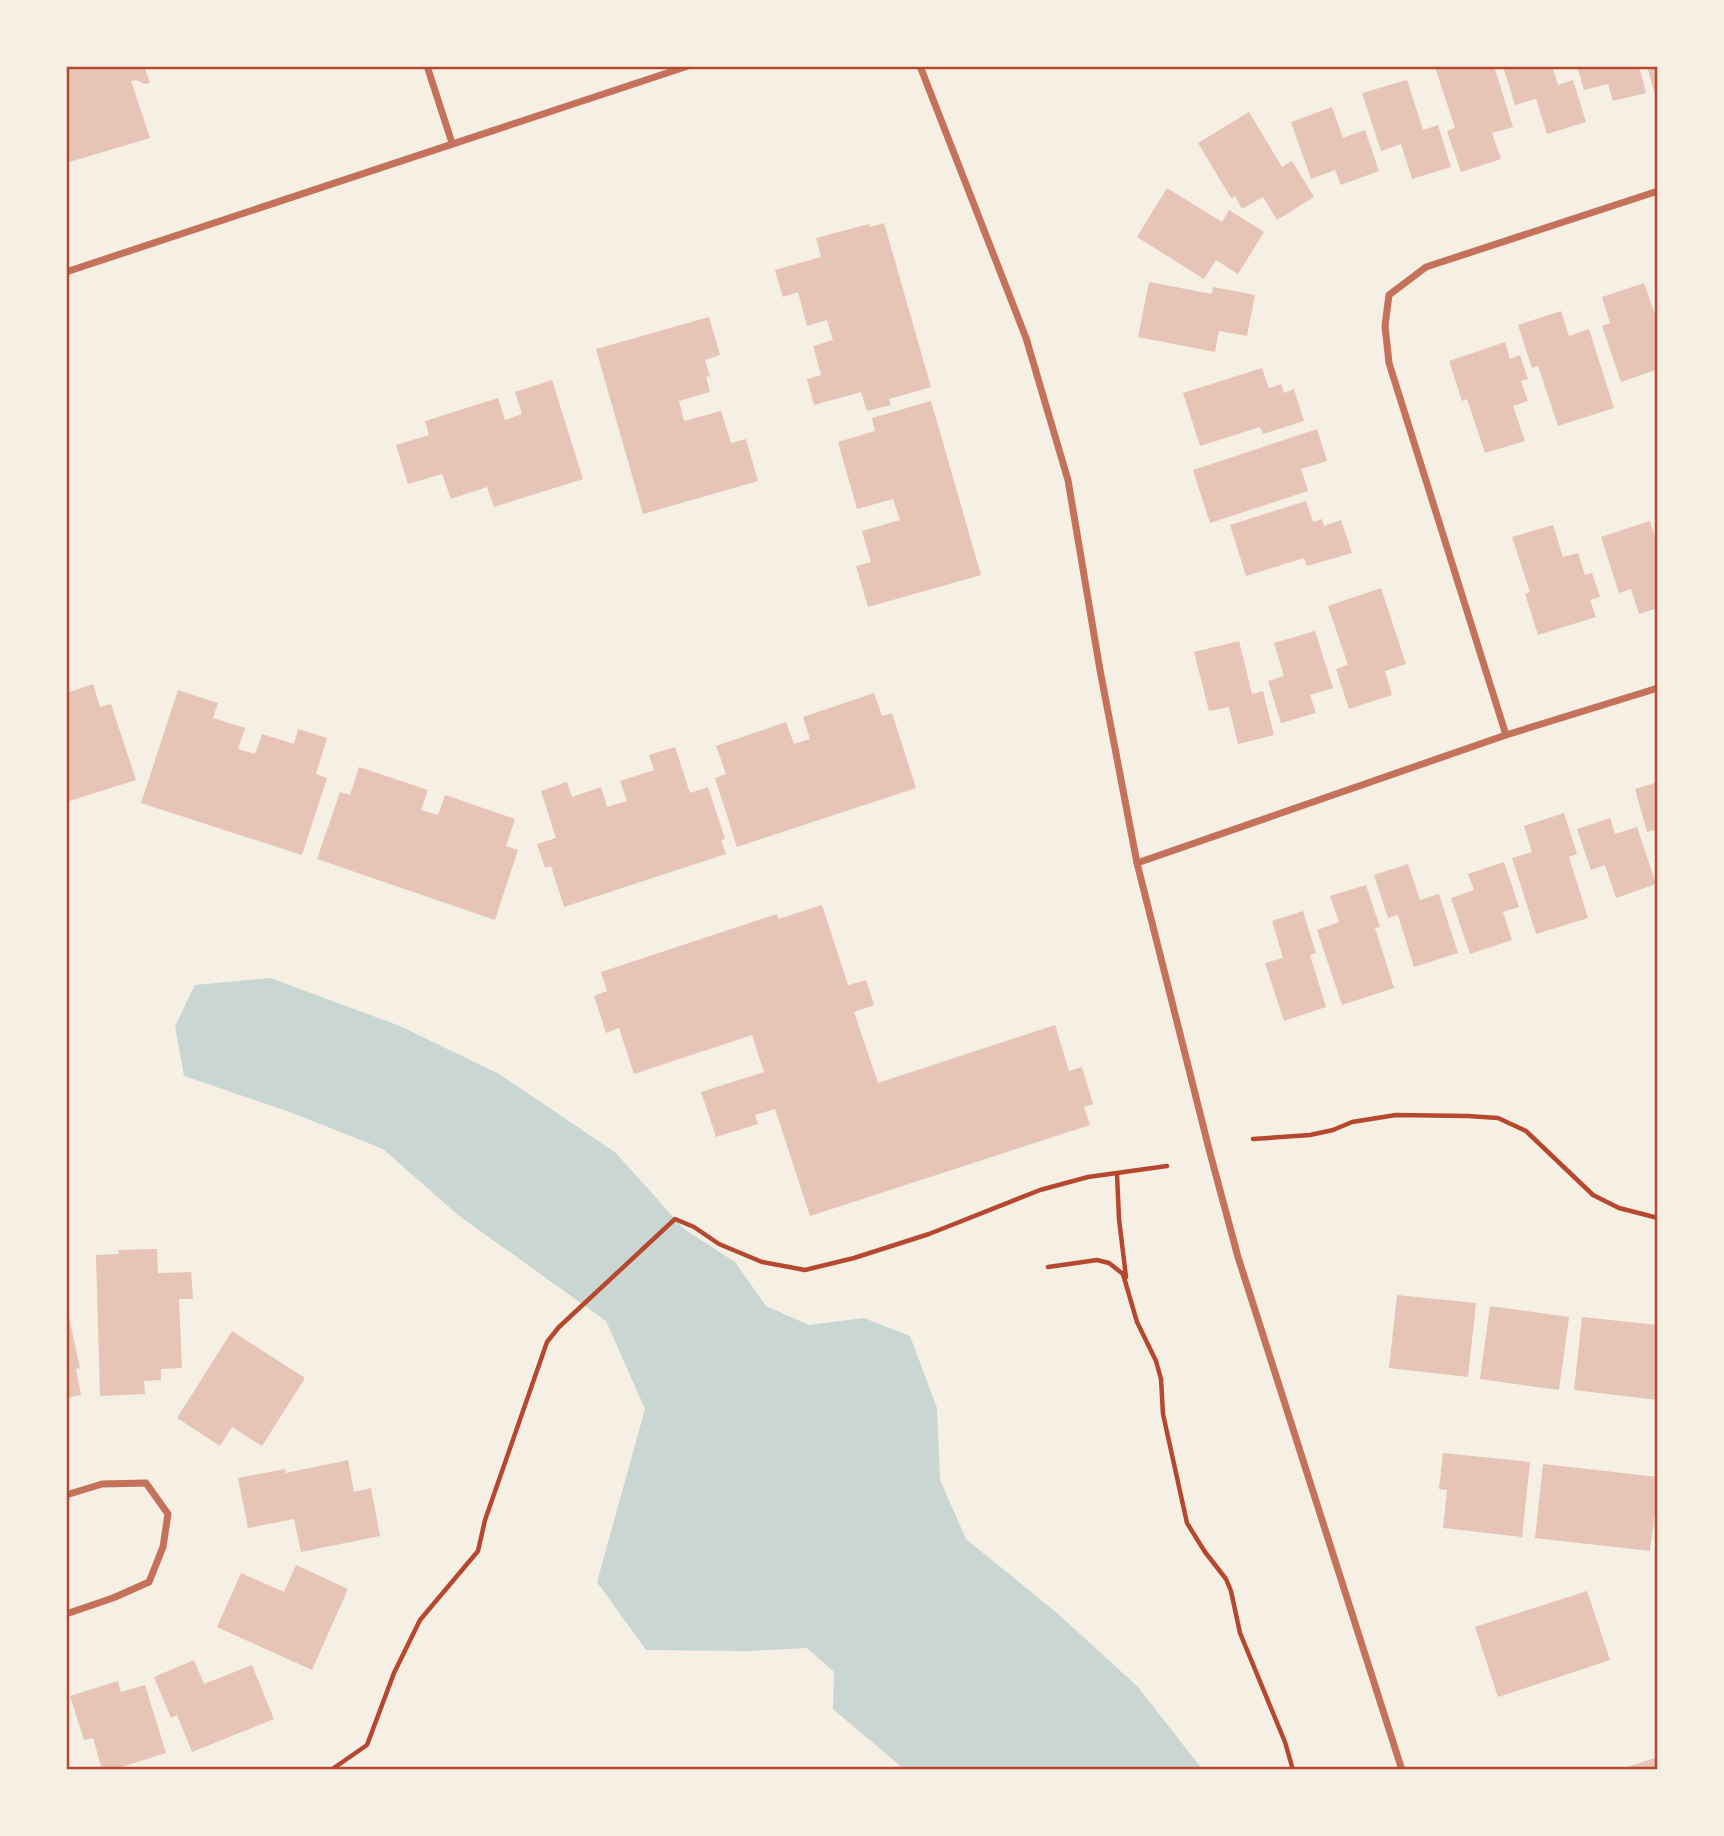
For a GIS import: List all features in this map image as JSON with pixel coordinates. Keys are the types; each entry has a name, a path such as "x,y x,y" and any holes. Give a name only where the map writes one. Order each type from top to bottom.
{"street":[{"path":"427,66 452,143"},
{"path":"66,272 688,66"},
{"path":"920,66 1026,338 1068,480 1100,670 1137,863 1238,1257 1402,1769"},
{"path":"1507,735 1388,363 1385,326 1389,295 1426,267 1657,191"},
{"path":"1137,863 1507,735 1657,688"},
{"path":"66,1495 102,1484 146,1483 168,1514 163,1547 149,1581 113,1598 66,1614"}],"path":[{"path":"1253,1139 1302,1136 1334,1130 1352,1122 1396,1115 1497,1118 1526,1131 1593,1195 1619,1208 1657,1218"},
{"path":"331,1769 367,1745 394,1673 420,1620 478,1551 485,1520 547,1342 675,1219 694,1227 719,1244 762,1262 806,1270 929,1234 1040,1190 1088,1177 1167,1166"},
{"path":"1117,1174 1119,1219 1127,1282 1134,1314 1156,1361 1161,1379 1163,1414 1187,1523 1226,1579 1240,1633 1285,1742 1293,1769"},
{"path":"1048,1267 1097,1261 1109,1263 1118,1269 1127,1282"}],"shaded area":[{"path":"270,978 400,1026 499,1074 616,1153 684,1229 735,1262 766,1306 809,1325 864,1318 910,1336 937,1408 940,1480 966,1539 1057,1613 1138,1687 1202,1769 904,1769 833,1709 834,1672 807,1648 747,1651 646,1650 597,1582 645,1409 606,1321 458,1215 383,1149 290,1112 184,1076 175,1026 195,985"}],"building":[{"path":"66,66 144,66 150,83 131,81 150,138 66,163"},
{"path":"1494,66 1513,127 1492,133 1501,159 1461,172 1447,131 1455,128 1435,67"},
{"path":"1503,66 1552,66 1558,85 1573,80 1586,122 1547,134 1536,99 1515,105"},
{"path":"1577,66 1639,66 1646,93 1613,101 1608,84 1584,90"},
{"path":"1647,66 1658,66 1658,102 1657,102"},
{"path":"1407,80 1423,130 1438,125 1451,167 1412,179 1401,144 1381,151 1362,93"},
{"path":"1332,107 1343,138 1365,130 1379,171 1341,185 1335,170 1311,179 1291,122"},
{"path":"1249,112 1282,167 1292,161 1314,197 1277,220 1263,197 1242,209 1235,196 1231,198 1198,143"},
{"path":"1167,188 1222,222 1229,210 1264,232 1238,274 1216,260 1204,279 1137,237"},
{"path":"884,223 931,387 889,399 891,405 867,411 861,392 814,405 807,379 821,375 813,346 833,340 827,320 807,326 798,292 783,297 775,270 821,257 816,238 869,224 870,227"},
{"path":"1149,282 1212,294 1213,287 1255,295 1247,336 1219,331 1215,352 1138,337"},
{"path":"1644,283 1658,323 1658,369 1621,382 1602,326 1610,323 1602,297"},
{"path":"1561,311 1569,336 1589,329 1614,408 1558,426 1538,366 1532,368 1518,325"},
{"path":"709,317 720,355 705,360 710,376 706,377 710,392 679,401 684,421 721,411 731,443 746,439 758,481 643,514 596,349"},
{"path":"1505,342 1510,359 1520,355 1528,379 1521,381 1528,401 1513,406 1525,441 1485,453 1467,399 1462,401 1449,361"},
{"path":"1262,368 1269,388 1281,384 1284,393 1294,389 1304,421 1263,434 1260,427 1200,446 1183,393"},
{"path":"552,380 583,479 494,507 487,487 451,499 442,474 408,484 396,445 429,435 425,421 498,398 505,420 522,414 515,392"},
{"path":"931,401 981,575 868,607 856,566 871,562 862,531 900,520 893,499 857,509 838,442 875,431 872,418"},
{"path":"1317,429 1327,461 1301,469 1308,491 1210,523 1193,470"},
{"path":"1306,501 1313,522 1322,519 1324,526 1341,520 1352,553 1307,566 1304,558 1246,576 1230,525"},
{"path":"1650,521 1658,546 1658,608 1639,614 1631,589 1619,593 1601,537"},
{"path":"1553,525 1563,557 1578,553 1585,575 1592,573 1600,597 1590,600 1596,617 1538,635 1525,594 1530,592 1512,537"},
{"path":"1381,588 1406,664 1385,671 1392,695 1349,709 1336,669 1348,665 1328,606"},
{"path":"1315,631 1333,688 1310,695 1316,713 1281,723 1268,681 1284,676 1274,643"},
{"path":"1239,641 1252,694 1263,691 1274,735 1238,744 1229,707 1209,711 1194,652"},
{"path":"93,684 100,707 111,704 136,780 66,802 66,693"},
{"path":"178,690 218,703 213,718 245,728 238,749 255,754 262,734 294,744 298,729 327,738 316,774 327,778 302,855 141,803"},
{"path":"874,693 882,716 892,713 916,788 737,847 715,778 726,774 716,746 786,722 794,744 810,739 803,717"},
{"path":"675,747 690,793 708,787 725,839 721,840 726,854 564,907 551,866 545,868 537,844 556,838 541,791 567,782 572,797 601,787 607,807 627,801 620,781 654,770 649,755"},
{"path":"359,767 428,790 421,810 438,815 445,795 515,819 506,846 518,850 495,920 317,859 340,792 350,795"},
{"path":"1658,782 1658,829 1647,832 1635,789"},
{"path":"1564,813 1577,854 1569,857 1588,918 1536,934 1512,858 1532,852 1524,826"},
{"path":"1610,818 1615,834 1637,827 1656,884 1616,898 1605,865 1591,870 1577,829"},
{"path":"1504,862 1519,907 1503,912 1512,940 1470,954 1451,898 1474,890 1468,874"},
{"path":"1408,864 1420,900 1439,894 1458,953 1414,967 1398,915 1388,918 1374,875"},
{"path":"1366,885 1380,927 1375,928 1394,988 1342,1005 1317,930 1339,922 1330,896"},
{"path":"822,905 848,985 866,980 874,1005 854,1012 878,1083 1055,1025 1069,1071 1082,1067 1093,1104 1084,1107 1090,1125 810,1216 775,1109 755,1115 758,1124 716,1137 701,1092 764,1072 752,1035 634,1074 619,1028 606,1033 594,996 607,991 601,972 777,914 778,919"},
{"path":"1303,911 1316,953 1310,955 1326,1007 1284,1021 1265,963 1283,958 1272,921"},
{"path":"157,1249 158,1273 191,1272 193,1299 179,1299 182,1368 161,1369 161,1380 144,1381 145,1394 100,1396 96,1255 119,1254 118,1250"},
{"path":"1397,1295 1476,1303 1468,1377 1389,1368"},
{"path":"66,1304 80,1368 76,1369 81,1395 66,1398"},
{"path":"1490,1306 1569,1317 1559,1390 1480,1379"},
{"path":"1582,1317 1658,1325 1658,1400 1574,1390"},
{"path":"232,1331 305,1378 262,1446 232,1427 220,1446 177,1418"},
{"path":"1443,1453 1530,1462 1522,1537 1443,1528 1447,1490 1439,1489"},
{"path":"348,1460 354,1492 371,1488 380,1536 301,1552 294,1519 248,1528 238,1478 285,1469 286,1473"},
{"path":"1543,1464 1658,1477 1658,1517 1654,1517 1650,1551 1535,1538"},
{"path":"296,1565 348,1589 312,1670 217,1627 241,1573 284,1592"},
{"path":"1587,1591 1610,1660 1498,1697 1475,1627"},
{"path":"194,1660 204,1684 252,1665 274,1719 192,1752 177,1715 171,1718 154,1677"},
{"path":"118,1681 121,1692 145,1685 166,1753 112,1770 102,1770 93,1738 84,1740 70,1696"},
{"path":"1658,1757 1658,1770 1621,1770 1621,1769"}]}
